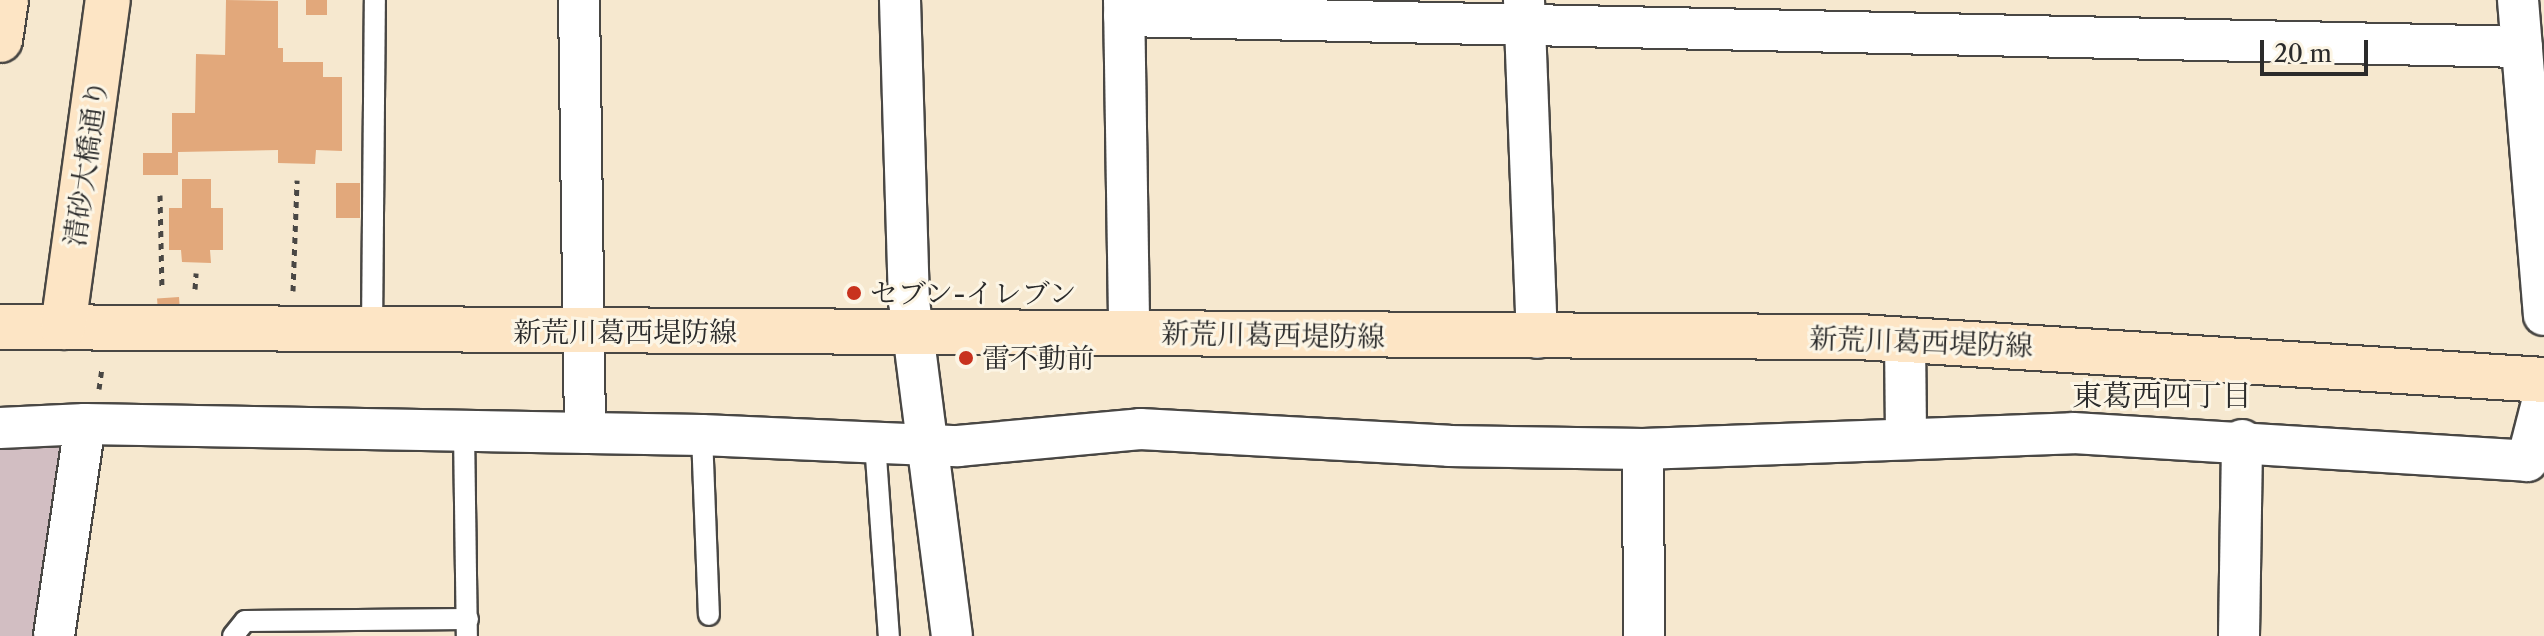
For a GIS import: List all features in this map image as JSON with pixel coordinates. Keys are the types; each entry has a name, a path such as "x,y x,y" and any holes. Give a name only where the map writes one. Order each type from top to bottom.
{"main road":[{"path":"0,40 6,0"},
{"name":"清砂大橋通り","path":"63,327 108,0"},
{"name":"新荒川葛西堤防線","path":"0,327 1905,338 2544,380"}],"street":[{"path":"579,0 585,433"},
{"path":"900,0 912,334 929,444 952,636"},
{"path":"2518,0 2522,47 2536,98 2544,315"},
{"path":"1129,333 1124,8 1524,11 2522,47"},
{"path":"1524,11 1537,338"},
{"path":"1905,338 1906,438"},
{"path":"0,428 91,414 464,431 702,435 875,443 929,444 1140,429 1449,446 1643,449 2073,433 2242,440 2527,461 2544,395"},
{"path":"54,636 91,414"},
{"path":"2239,636 2242,440"},
{"path":"1643,449 1644,636"}],"lane":[{"path":"372,330 375,0"},
{"path":"233,636 245,621 467,628 464,431"},
{"path":"702,435 709,615"},
{"path":"875,443 889,636"}],"path":[{"path":"297,180 293,291 321,291 321,330"},
{"path":"149,292 162,291 160,195"},
{"path":"91,414 103,360"}],"shaded area":[{"path":"56,435 67,454 40,636 0,636 0,439"}],"building":[{"path":"226,0 278,1 278,48 283,48 283,62 323,62 323,77 342,77 342,151 316,150 315,164 278,163 278,150 178,152 178,175 143,175 143,153 172,153 172,113 195,113 196,54 225,55"},
{"path":"306,0 327,0 327,15 306,15"},
{"path":"182,179 211,179 211,208 223,208 223,250 210,250 211,263 182,262 181,250 169,250 169,208 182,208"},
{"path":"336,183 360,183 360,218 336,218"},
{"path":"179,297 180,312 158,313 157,299"}],"place":[{"name":"セブン-イレブン","path":"854,293"},
{"name":"雷不動前","path":"966,358"}],"district":[{"name":"東葛西四丁目","path":"2162,396"}]}
